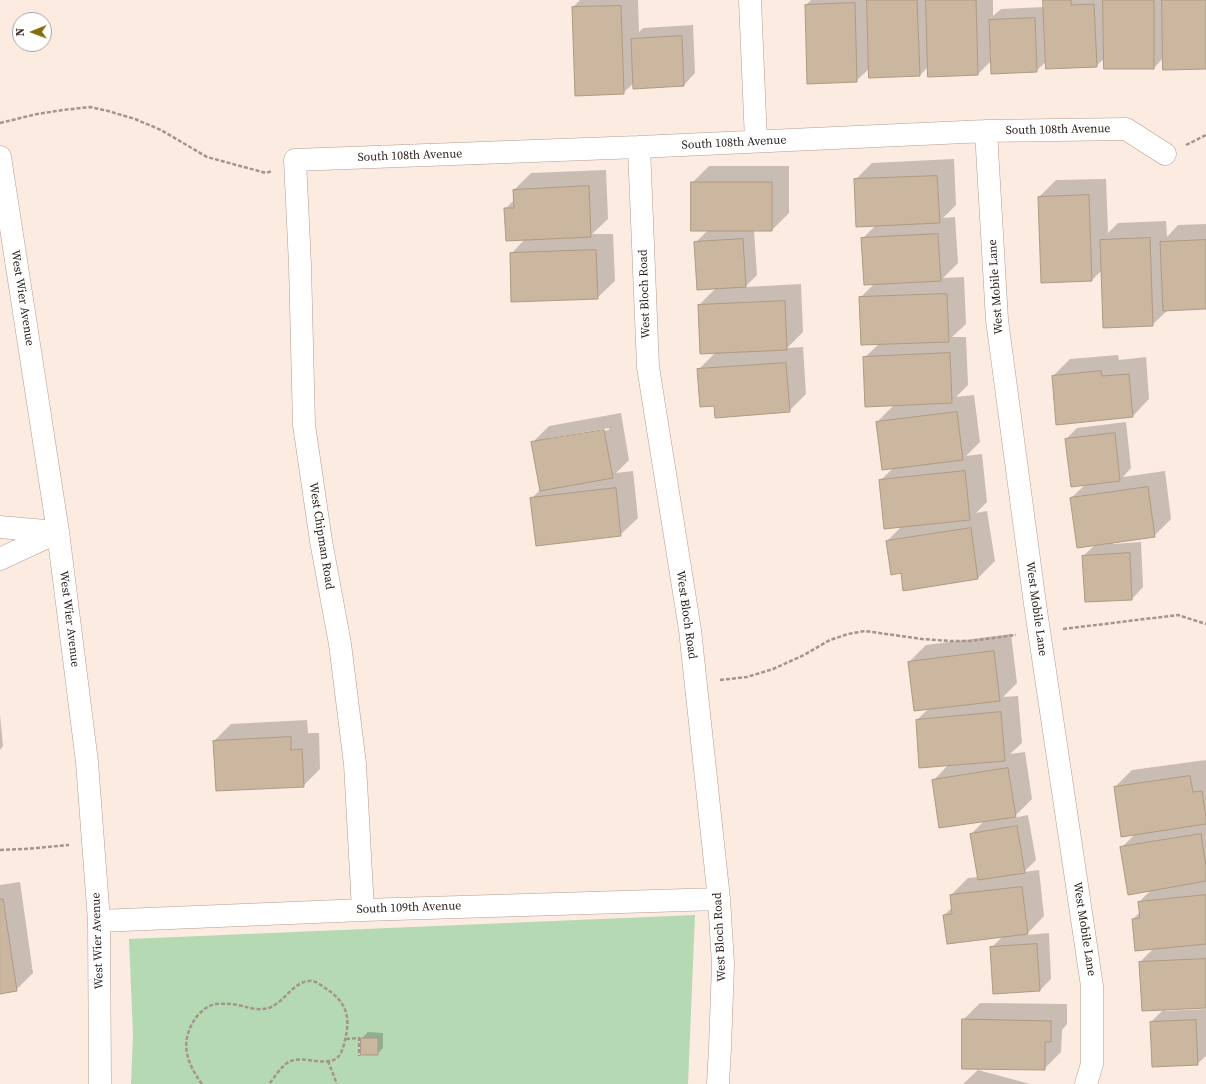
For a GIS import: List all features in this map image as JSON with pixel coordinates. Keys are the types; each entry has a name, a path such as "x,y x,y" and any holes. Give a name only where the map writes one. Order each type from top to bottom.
{"street":[{"path":"750,0 756,142"},
{"name":"South 108th Avenue","path":"296,160 639,148 986,131 1126,129 1165,154"},
{"name":"West Mobile Lane","path":"986,131 997,320 1039,633 1092,986 1092,1064 1086,1084"},
{"name":"West Bloch Road","path":"639,148 648,367 690,630 719,899 723,964 718,1084"},
{"name":"West Wier Avenue","path":"0,157 58,532 87,762 99,921 100,1084"},
{"name":"West Chipman Road","path":"296,160 304,426 321,541 340,644 355,764 363,910"},
{"path":"0,527 58,532"},
{"path":"0,559 58,532"},
{"name":"South 109th Avenue","path":"99,921 363,910 719,899"}],"path":[{"path":"0,123 37,114 90,107 135,119 161,130 207,157 266,173 296,160"},
{"path":"695,682 747,677 773,669 804,655 830,640 848,634 865,631 922,639 970,641 1178,615 1206,624"},
{"path":"0,850 93,843"},
{"path":"202,1084 196,1076 187,1053 186,1037 195,1020 208,1006 214,1004 236,1004 264,1009 276,1003 304,982 309,981 331,991 346,1009 348,1021 344,1046 339,1056 328,1062 298,1059 288,1062 269,1084"},
{"path":"346,1038 359,1038 359,1056"},
{"path":"328,1062 337,1084"}],"green space":[{"path":"695,915 688,1084 131,1084 133,1035 129,939"}],"building":[{"path":"867,0 917,0 920,76 869,78"},
{"path":"926,0 976,0 978,75 928,77"},
{"path":"1043,0 1071,0 1071,5 1094,4 1097,67 1046,69"},
{"path":"1103,0 1154,0 1154,69 1104,69"},
{"path":"1162,0 1206,0 1206,69 1163,70"},
{"path":"855,3 857,82 807,84 805,5"},
{"path":"621,6 624,94 575,96 572,7"},
{"path":"1035,18 1037,72 991,74 989,20"},
{"path":"682,36 684,86 633,89 631,39"},
{"path":"937,176 940,223 856,227 854,179"},
{"path":"691,182 772,182 772,231 691,231"},
{"path":"589,186 591,237 506,241 504,208 514,208 513,190"},
{"path":"1089,195 1092,281 1041,283 1038,197"},
{"path":"938,234 941,281 864,285 861,238"},
{"path":"1150,238 1153,326 1103,328 1100,240"},
{"path":"743,239 746,287 697,290 694,242"},
{"path":"1206,240 1206,309 1163,311 1160,242"},
{"path":"596,250 598,299 511,302 510,253"},
{"path":"947,294 949,342 861,345 859,297"},
{"path":"785,301 787,350 700,354 698,305"},
{"path":"950,353 952,403 865,407 863,357"},
{"path":"786,363 790,412 715,418 714,406 700,407 697,369"},
{"path":"1101,371 1102,376 1129,374 1133,417 1056,425 1052,376"},
{"path":"957,412 963,460 882,470 876,422"},
{"path":"604,430 613,478 540,491 531,442"},
{"path":"1115,433 1120,481 1071,487 1065,439"},
{"path":"965,471 970,520 884,529 879,480"},
{"path":"1148,487 1155,537 1077,548 1070,498"},
{"path":"616,488 621,536 536,546 530,498"},
{"path":"971,528 978,579 903,591 901,573 891,575 886,541"},
{"path":"1130,553 1132,600 1085,602 1082,556"},
{"path":"994,651 1000,701 914,711 908,662"},
{"path":"1001,712 1005,761 919,768 916,720"},
{"path":"291,737 291,750 302,749 304,787 216,791 213,741"},
{"path":"1008,768 1016,817 939,828 932,780"},
{"path":"1190,776 1193,792 1202,791 1206,824 1121,837 1114,787"},
{"path":"1017,826 1025,873 978,880 970,834"},
{"path":"1201,834 1206,866 1206,881 1128,895 1120,847"},
{"path":"1022,887 1028,934 947,944 943,915 952,914 950,895"},
{"path":"1206,895 1206,944 1135,951 1132,919 1140,918 1138,902"},
{"path":"0,899 3,899 17,991 0,994"},
{"path":"1037,944 1040,991 993,994 990,947"},
{"path":"1206,959 1206,1008 1142,1011 1139,962"},
{"path":"962,1019 1051,1021 1051,1042 1045,1042 1045,1070 962,1069"},
{"path":"1196,1020 1198,1065 1152,1067 1150,1022"},
{"path":"361,1038 378,1038 378,1055 361,1055"}]}
